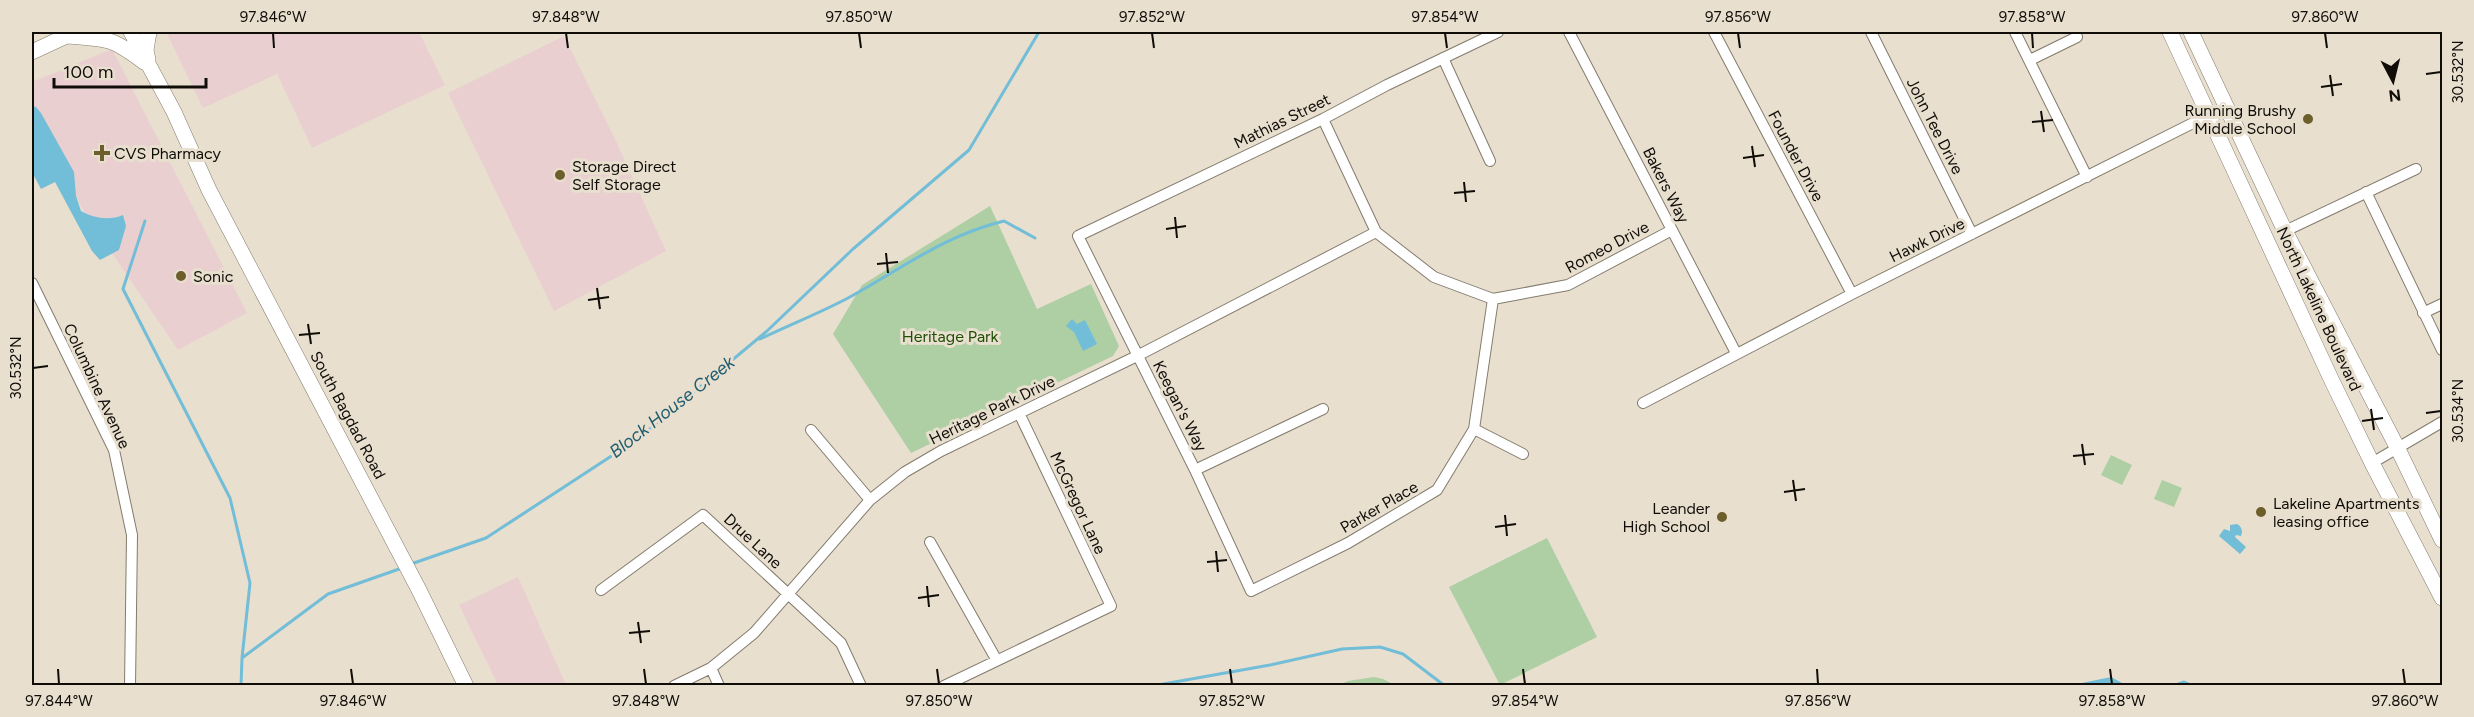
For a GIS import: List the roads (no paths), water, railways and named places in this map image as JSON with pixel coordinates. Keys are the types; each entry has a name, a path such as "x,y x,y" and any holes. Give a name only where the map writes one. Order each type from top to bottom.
{"main road":[{"name":"South Bagdad Road","path":"131,32 224,219 400,553 466,686"},
{"path":"149,32 146,50 149,65"},
{"name":"North Lakeline Boulevard","path":"2170,32 2210,115 2267,244 2372,463 2442,598"},
{"name":"North Lakeline Boulevard","path":"2191,32 2284,231 2397,447 2442,540"},
{"path":"32,52 72,34 108,39 120,44 149,65"}],"street":[{"name":"Mathias Street","path":"1078,236 1498,32"},
{"name":"Bakers Way","path":"1569,32 1736,353"},
{"name":"Founder Drive","path":"1714,32 1852,294"},
{"name":"John Tee Drive","path":"1871,32 1972,234"},
{"path":"2015,32 2087,177"},
{"path":"2030,60 2078,37"},
{"path":"1443,58 1490,161"},
{"name":"Hawk Drive","path":"1643,403 1852,294 2226,109"},
{"path":"1323,119 1376,232 1434,277 1493,299"},
{"path":"2284,231 2416,169"},
{"path":"2366,192 2442,350"},
{"name":"Romeo Drive","path":"1493,299 1568,285 1672,230"},
{"name":"Heritage Park Drive","path":"674,686 711,668 754,633 870,500 905,472 932,456 1137,356 1376,232"},
{"name":"Keegan's Way","path":"1078,236 1195,470 1251,591"},
{"name":"Columbine Avenue","path":"32,283 114,450 132,535 130,686"},
{"name":"Parker Place","path":"1251,591 1348,543 1437,490 1474,429 1493,299"},
{"path":"2423,314 2442,304"},
{"path":"1195,470 1323,409"},
{"name":"McGregor Lane","path":"996,659 1111,606 1019,413"},
{"path":"2372,463 2442,422"},
{"path":"1474,429 1523,454"},
{"path":"811,430 870,500"},
{"name":"Drue Lane","path":"601,590 703,515 841,643 861,686"},
{"path":"930,542 996,659 944,686"},
{"path":"711,668 720,686"}],"water":[{"path":"32,106 41,113 74,172 76,196 81,211 101,218 123,215 126,226 119,250 100,260 92,251 55,182 41,189 32,172"},
{"path":"1072,319 1077,324 1085,320 1097,344 1083,351 1074,332 1066,326"},
{"path":"2237,524 2242,532 2241,536 2236,535 2235,537 2246,547 2240,554 2219,536 2224,529 2230,531 2230,525"},
{"path":"2111,677 2124,684 2072,685"}],"waterway":[{"name":"Block House Creek","path":"411,564 486,538 639,438 767,331 853,249 969,150 1039,32"},
{"path":"145,221 123,289 230,498 250,583 242,658"},
{"path":"760,339 868,287 943,244 983,227 1004,221 1035,238"},
{"name":"Block House Creek","path":"241,686 242,658 328,594 402,568"},
{"path":"1152,686 1270,665 1342,649 1380,647 1403,654 1445,686"},
{"path":"2173,686 2184,682 2193,686"}],"place":[{"name":"Running Brushy Middle School","path":"2308,119"},
{"name":"CVS Pharmacy","path":"102,153"},
{"name":"Storage Direct Self Storage","path":"560,175"},
{"name":"Sonic","path":"181,276"},
{"name":"Lakeline Apartments leasing office","path":"2261,512"},
{"name":"Leander High School","path":"1722,517"}],"park label":[{"name":"Heritage Park","path":"950,336"}]}
